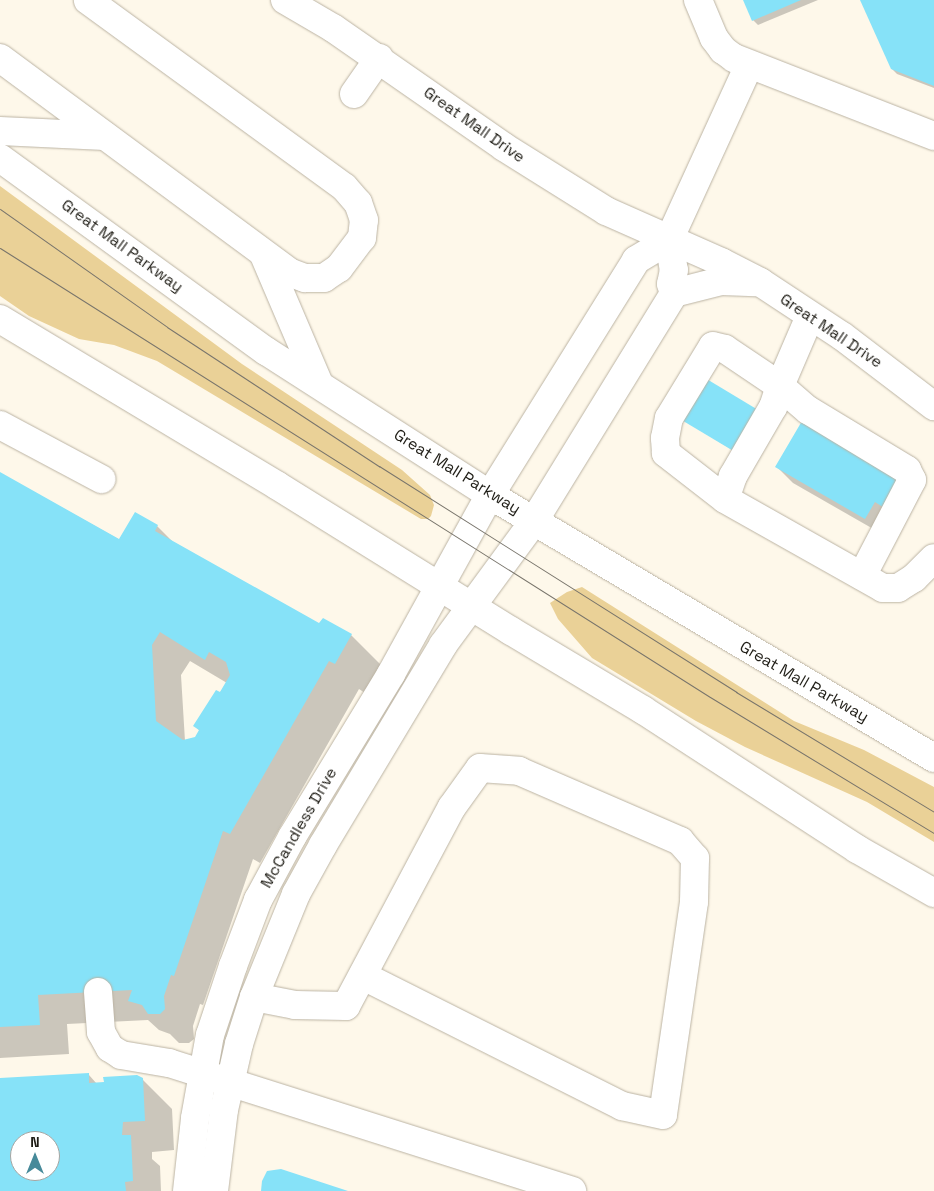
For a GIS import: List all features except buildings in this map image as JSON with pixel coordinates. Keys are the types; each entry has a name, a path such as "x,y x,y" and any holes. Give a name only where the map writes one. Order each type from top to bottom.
{"main road":[{"path":"0,58 264,255 291,273 305,278 324,278 340,268 362,238 364,220 358,203 344,187 88,0"},
{"name":"Great Mall Drive","path":"285,0 379,58 504,147 598,206 669,240 721,262 760,282 856,346 934,406"},
{"path":"698,0 714,38 723,50 734,58 934,136"},
{"path":"354,94 379,58"},
{"path":"674,293 671,284 674,270 669,240 749,64"},
{"path":"0,131 105,136"},
{"name":"Great Mall Parkway","path":"0,158 266,351 490,495 934,758"},
{"path":"490,495 636,260 669,240"},
{"path":"264,255 319,384"},
{"path":"534,521 674,293 721,281 760,282"},
{"path":"725,499 733,476 773,408 780,386 810,316"},
{"path":"0,319 643,710 857,848 934,893"},
{"path":"862,576 912,480 908,470 808,410 780,386 724,349 713,346 670,418 666,428 666,453 725,499 883,588 898,588 914,578 934,558"},
{"path":"0,425 102,479"},
{"name":"McCandless Drive","path":"187,1191 202,1073 210,1034 232,966 258,900 292,838 391,674 490,495"},
{"name":"McCandless Drive","path":"214,1191 224,1110 239,1044 254,997 296,894 442,645 534,521"},
{"path":"254,997 295,1005 346,1006 452,807 480,768 519,771 680,841 694,858 694,902 663,1115 622,1106 363,976"},
{"path":"98,992 102,1032 110,1048 121,1055 169,1063 572,1191"}],"shaded area":[{"path":"0,186 242,364 402,470 430,495 434,505 431,516 428,519 421,519 157,361 114,345 79,339 29,316 0,296"},
{"path":"582,587 794,721 864,750 934,787 934,842 867,802 745,747 696,721 592,658 558,619 550,603 567,592"}],"tram line":[{"path":"0,209 167,327 379,466 736,692 934,812"},
{"path":"0,248 710,697 934,833"}]}
